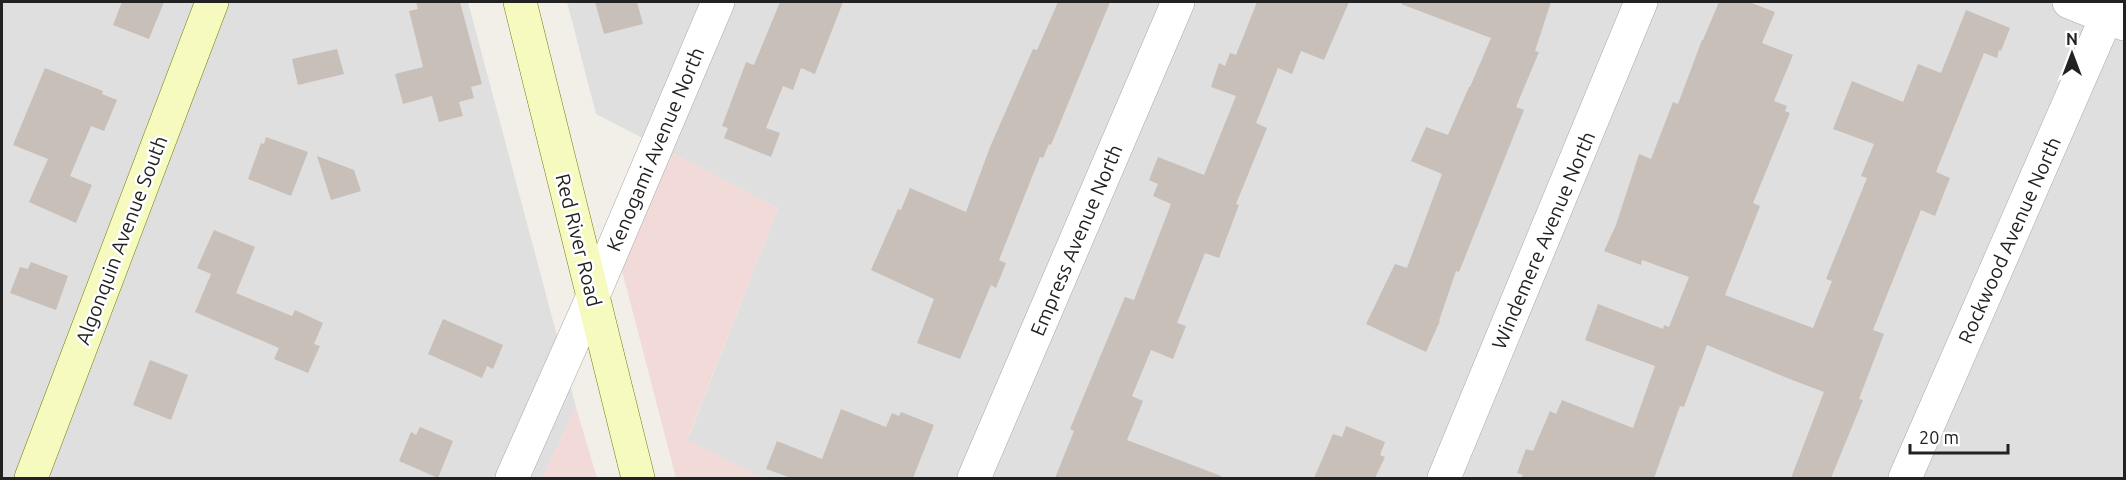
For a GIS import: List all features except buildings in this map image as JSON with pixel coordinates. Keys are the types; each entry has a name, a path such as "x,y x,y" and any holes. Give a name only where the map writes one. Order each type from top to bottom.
{"main road":[{"name":"Algonquin Avenue South","path":"31,478 212,2"},
{"name":"Red River Road","path":"520,2 638,478"}],"street":[{"name":"Kenogami Avenue North","path":"512,478 593,296 718,2"},
{"name":"Empress Avenue North","path":"974,478 1178,2"},
{"name":"Windemere Avenue North","path":"1444,478 1641,2"},
{"path":"2068,2 2115,14"},
{"name":"Rockwood Avenue North","path":"1905,478 2115,14"}],"shaded area":[{"path":"2,2 468,2 576,407 542,478 2,478"},
{"path":"567,2 2124,2 2124,478 764,478 687,441 778,208 596,114"},
{"path":"666,150 778,208 687,440 764,478 676,478 620,263"},
{"path":"576,407 597,478 542,478"}]}
